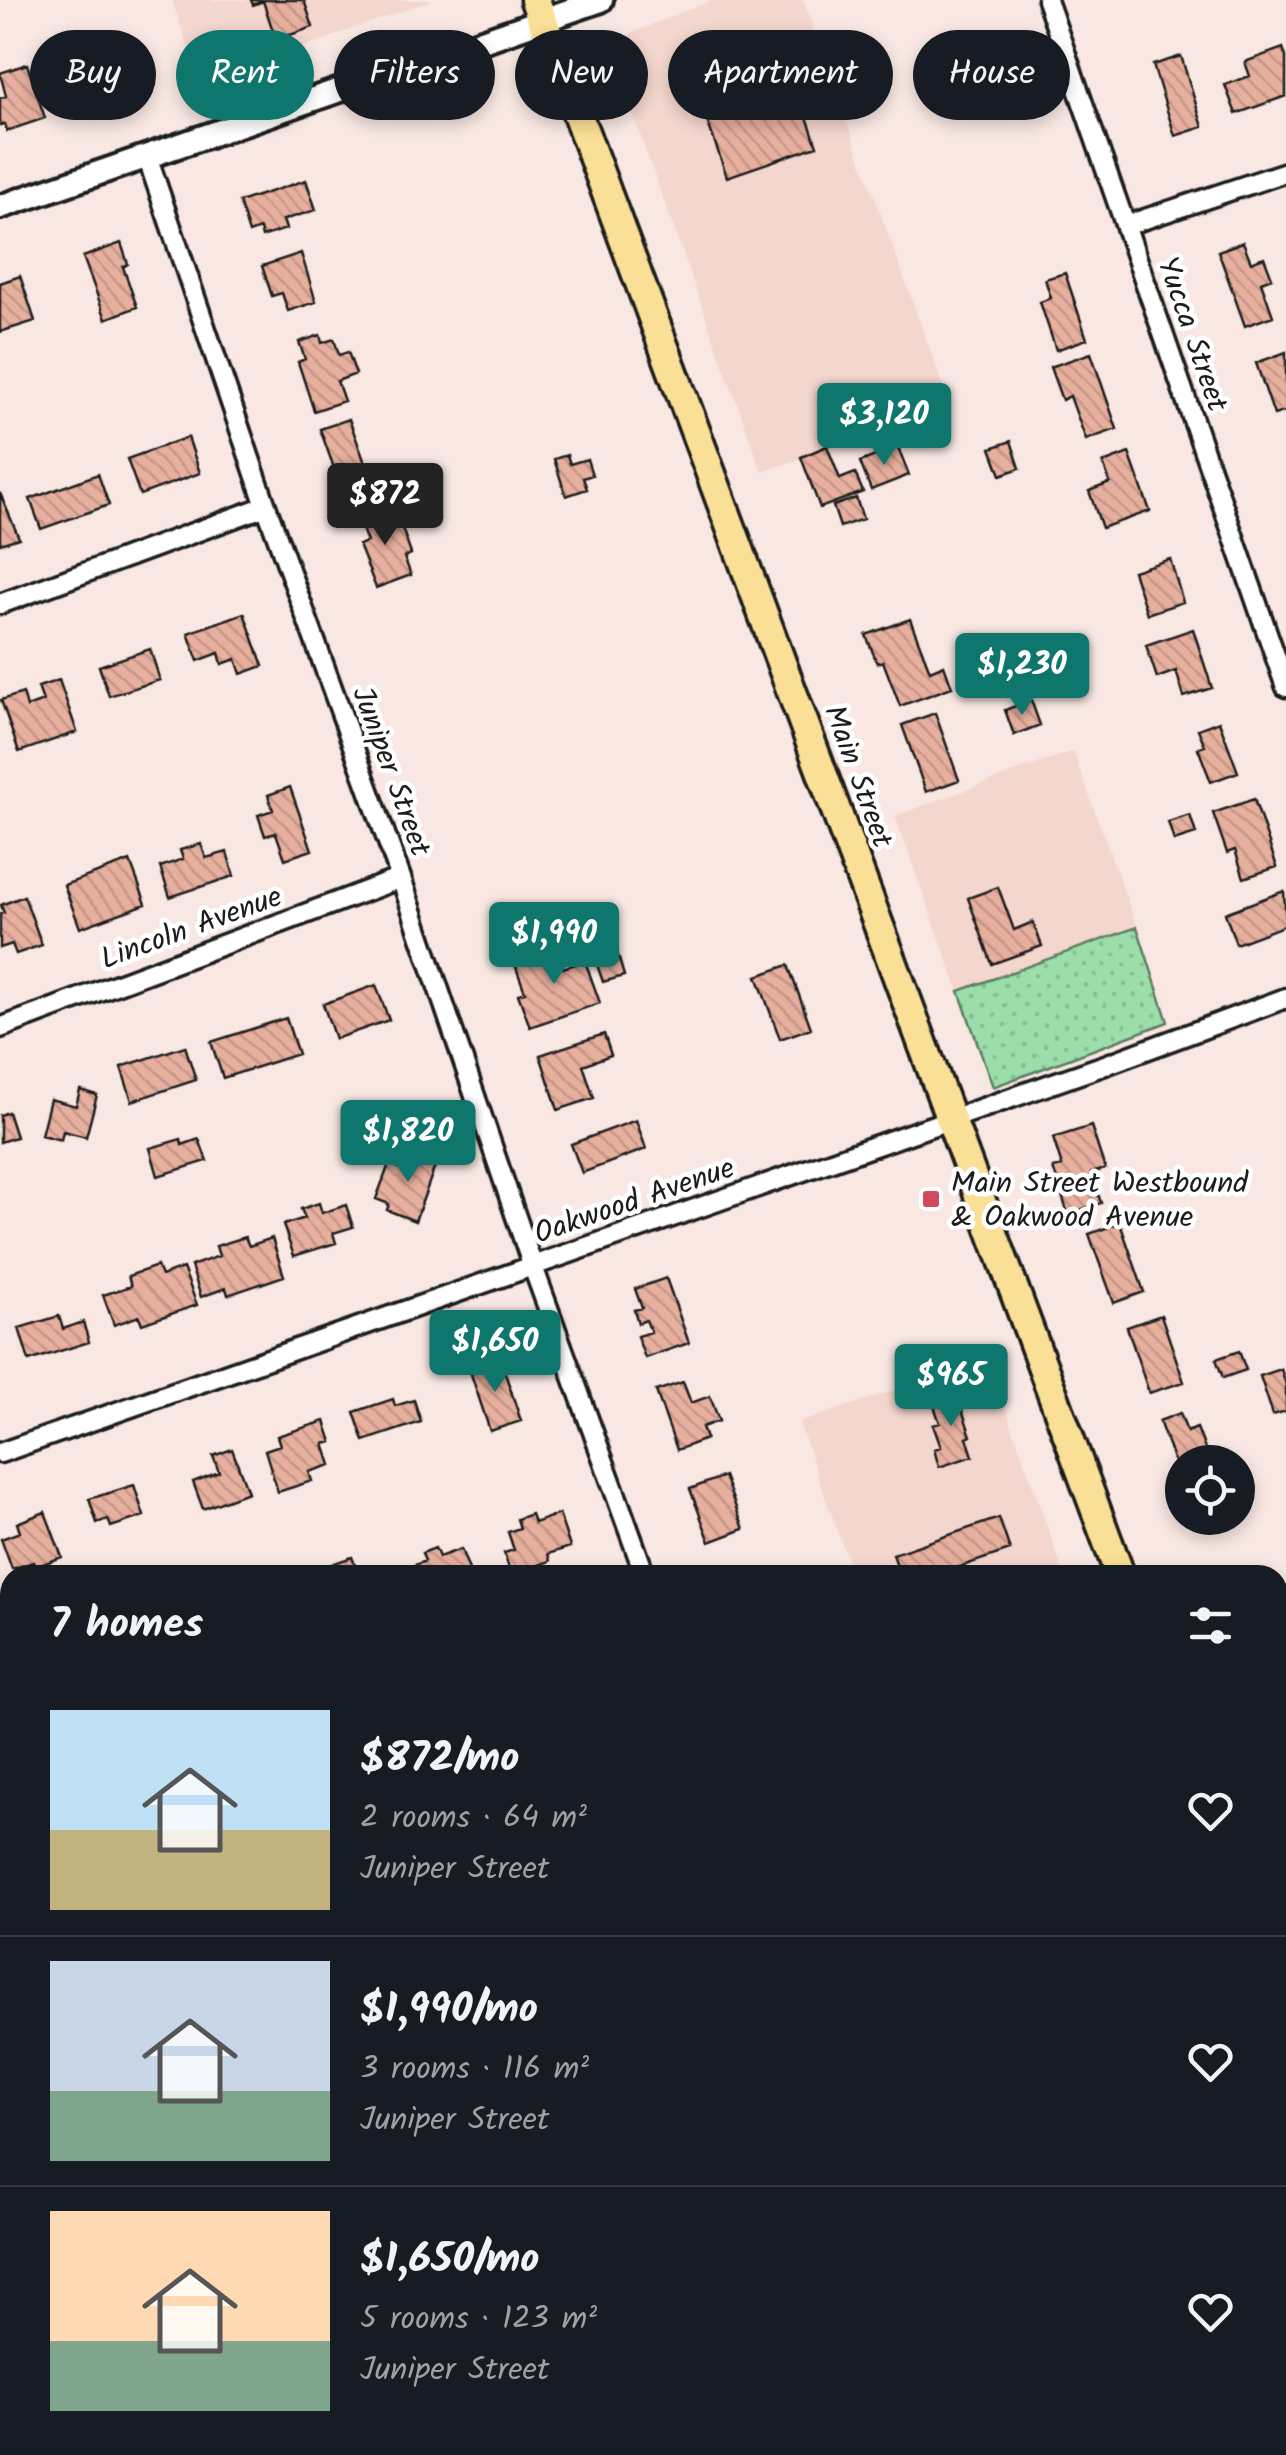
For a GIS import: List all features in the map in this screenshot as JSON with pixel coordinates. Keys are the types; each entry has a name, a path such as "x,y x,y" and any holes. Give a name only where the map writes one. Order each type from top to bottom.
{"main road":[{"name":"Main Street","path":"539,10 1116,1565"}],"street":[{"path":"0,207 539,10 601,0"},
{"name":"Yucca Street","path":"1048,0 1286,686"},
{"name":"Juniper Street","path":"148,156 266,506 401,878 532,1264 640,1565"},
{"path":"1127,225 1286,172"},
{"path":"0,604 266,506"},
{"name":"Lincoln Avenue","path":"0,1028 401,878"},
{"name":"Oakwood Avenue","path":"0,1453 1286,998"}],"shaded area":[{"path":"172,0 432,0 350,30 334,30 334,36 314,43 314,30 182,30"},
{"path":"713,0 803,0 814,30 668,30 668,120 847,120 950,405 762,472 635,120 648,120 648,30 639,30"},
{"path":"1073,751 1137,927 959,991 895,816"},
{"path":"988,1358 1060,1565 849,1565 799,1423"}],"green space":[{"path":"1137,927 1168,1022 993,1087 959,991"}],"building":[{"path":"251,0 304,0 313,27 273,30 263,1 253,5"},
{"path":"1283,48 1286,96 1236,114 1225,85 1250,76 1245,62"},
{"path":"1181,56 1203,127 1175,136 1153,65"},
{"path":"27,64 30,120 39,120 7,131 5,124 0,125 0,98 6,96 0,73"},
{"path":"707,120 808,120 817,146 727,177"},
{"path":"306,180 316,210 283,220 286,229 262,237 260,229 249,233 239,202"},
{"path":"1243,242 1251,262 1264,257 1272,278 1261,282 1273,316 1245,326 1218,251"},
{"path":"121,243 128,264 123,267 137,307 106,319 83,257"},
{"path":"301,253 316,302 288,311 282,293 272,296 262,266"},
{"path":"1065,273 1087,339 1056,350 1040,302 1051,298 1045,279"},
{"path":"20,276 35,321 0,332 0,283"},
{"path":"320,335 322,343 334,339 339,355 348,352 356,374 337,381 344,401 314,411 298,362 305,359 299,342"},
{"path":"1286,352 1286,411 1274,415 1256,363"},
{"path":"1091,353 1117,429 1086,440 1070,396 1062,400 1050,367"},
{"path":"349,419 373,485 344,496 320,429"},
{"path":"188,437 200,473 140,495 127,459"},
{"path":"1011,441 1020,468 1001,475 991,448"},
{"path":"827,446 840,479 855,473 863,492 820,508 801,457"},
{"path":"898,447 909,475 871,490 860,462"},
{"path":"1129,453 1150,511 1102,528 1089,491 1110,483 1103,463"},
{"path":"567,455 570,464 587,459 592,475 583,478 587,489 566,496 554,459"},
{"path":"98,474 109,505 41,529 30,499"},
{"path":"0,493 19,538 0,544"},
{"path":"856,498 863,519 840,527 833,506"},
{"path":"395,508 411,554 404,557 411,575 376,588 359,545 367,542 359,521"},
{"path":"1170,559 1183,602 1147,614 1133,571"},
{"path":"244,613 263,666 241,674 236,659 222,664 219,653 198,661 188,633"},
{"path":"910,619 930,671 944,665 952,687 900,706 883,661 877,663 866,635"},
{"path":"1193,629 1212,688 1184,697 1176,671 1157,678 1146,645"},
{"path":"150,649 160,680 109,696 99,666"},
{"path":"59,680 77,732 19,752 1,700 23,693 27,707 43,701 38,687"},
{"path":"1031,700 1040,725 1014,735 1005,710"},
{"path":"935,713 959,780 926,792 902,725"},
{"path":"1219,721 1238,772 1211,782 1198,748 1205,746 1198,729"},
{"path":"290,787 312,850 285,859 276,833 265,836 258,815 273,810 268,795"},
{"path":"1254,799 1277,867 1244,878 1235,850 1227,853 1213,813"},
{"path":"1190,815 1196,834 1174,841 1168,822"},
{"path":"201,844 206,858 227,852 234,876 170,897 160,867 183,859 180,850"},
{"path":"130,861 146,904 80,928 64,885"},
{"path":"998,887 1014,930 1033,922 1042,946 992,964 968,898"},
{"path":"1284,891 1286,925 1236,944 1225,913"},
{"path":"24,896 42,945 16,954 12,944 0,948 0,914 4,913 1,905"},
{"path":"556,947 563,968 585,961 600,1003 530,1027 518,994 525,992 514,962"},
{"path":"617,952 624,976 603,982 595,959"},
{"path":"788,965 811,1028 780,1039 757,976"},
{"path":"376,985 389,1020 335,1039 323,1004"},
{"path":"286,1018 298,1054 223,1078 211,1042"},
{"path":"604,1034 611,1055 583,1065 594,1098 558,1110 540,1055"},
{"path":"185,1046 196,1080 132,1101 121,1067"},
{"path":"80,1090 97,1095 86,1137 63,1131 61,1140 41,1135 50,1099 76,1106"},
{"path":"8,1112 16,1137 0,1142 0,1115"},
{"path":"636,1120 646,1149 582,1173 571,1144"},
{"path":"1091,1126 1105,1169 1091,1173 1101,1203 1068,1214 1053,1168 1062,1166 1053,1138"},
{"path":"181,1139 182,1145 199,1139 207,1161 158,1176 150,1148"},
{"path":"420,1146 440,1153 415,1221 387,1210 389,1204 376,1199 389,1164 411,1172"},
{"path":"319,1203 322,1213 346,1205 353,1227 333,1233 336,1243 294,1256 283,1225 305,1218 301,1209"},
{"path":"1120,1223 1144,1292 1114,1303 1089,1234"},
{"path":"245,1237 249,1246 272,1238 284,1276 228,1295 226,1288 201,1297 191,1266 219,1256 216,1246"},
{"path":"157,1266 161,1276 183,1268 197,1305 142,1324 139,1316 114,1325 103,1295 131,1286 128,1276"},
{"path":"666,1278 689,1343 645,1358 637,1336 651,1332 646,1320 638,1323 634,1310 642,1308 635,1289"},
{"path":"1161,1315 1184,1382 1149,1393 1127,1327"},
{"path":"59,1316 63,1329 83,1322 89,1342 29,1361 19,1328"},
{"path":"1239,1351 1246,1370 1223,1378 1216,1359"},
{"path":"500,1358 521,1421 490,1431 469,1368"},
{"path":"1281,1369 1286,1385 1286,1411 1273,1415 1260,1376"},
{"path":"683,1382 691,1403 710,1396 719,1421 702,1427 706,1439 677,1450 656,1391"},
{"path":"955,1389 971,1436 967,1438 973,1456 939,1467 934,1449 941,1447 933,1425 940,1423 931,1397"},
{"path":"393,1399 395,1406 414,1400 421,1422 364,1441 354,1412"},
{"path":"1180,1413 1187,1432 1197,1428 1204,1445 1168,1445 1159,1421"},
{"path":"325,1421 332,1442 324,1444 331,1465 309,1472 312,1481 278,1492 265,1450 280,1445 277,1436"},
{"path":"232,1449 248,1492 203,1509 193,1482 219,1472 213,1456"},
{"path":"724,1476 744,1529 710,1542 690,1489"},
{"path":"134,1485 144,1516 111,1527 108,1519 97,1523 89,1499"},
{"path":"45,1512 62,1557 40,1565 11,1565 1,1539 20,1532 17,1523"},
{"path":"531,1514 534,1523 559,1514 570,1547 548,1554 550,1561 539,1565 508,1565 504,1553 514,1550 508,1532 520,1528 517,1519"},
{"path":"999,1518 1010,1550 966,1565 897,1565 893,1554"},
{"path":"435,1548 439,1557 461,1549 467,1565 415,1565 425,1561 422,1553"},
{"path":"352,1557 355,1565 329,1565"}],"place":[{"name":"Main Street Westbound & Oakwood Avenue","path":"931,1199"}]}
